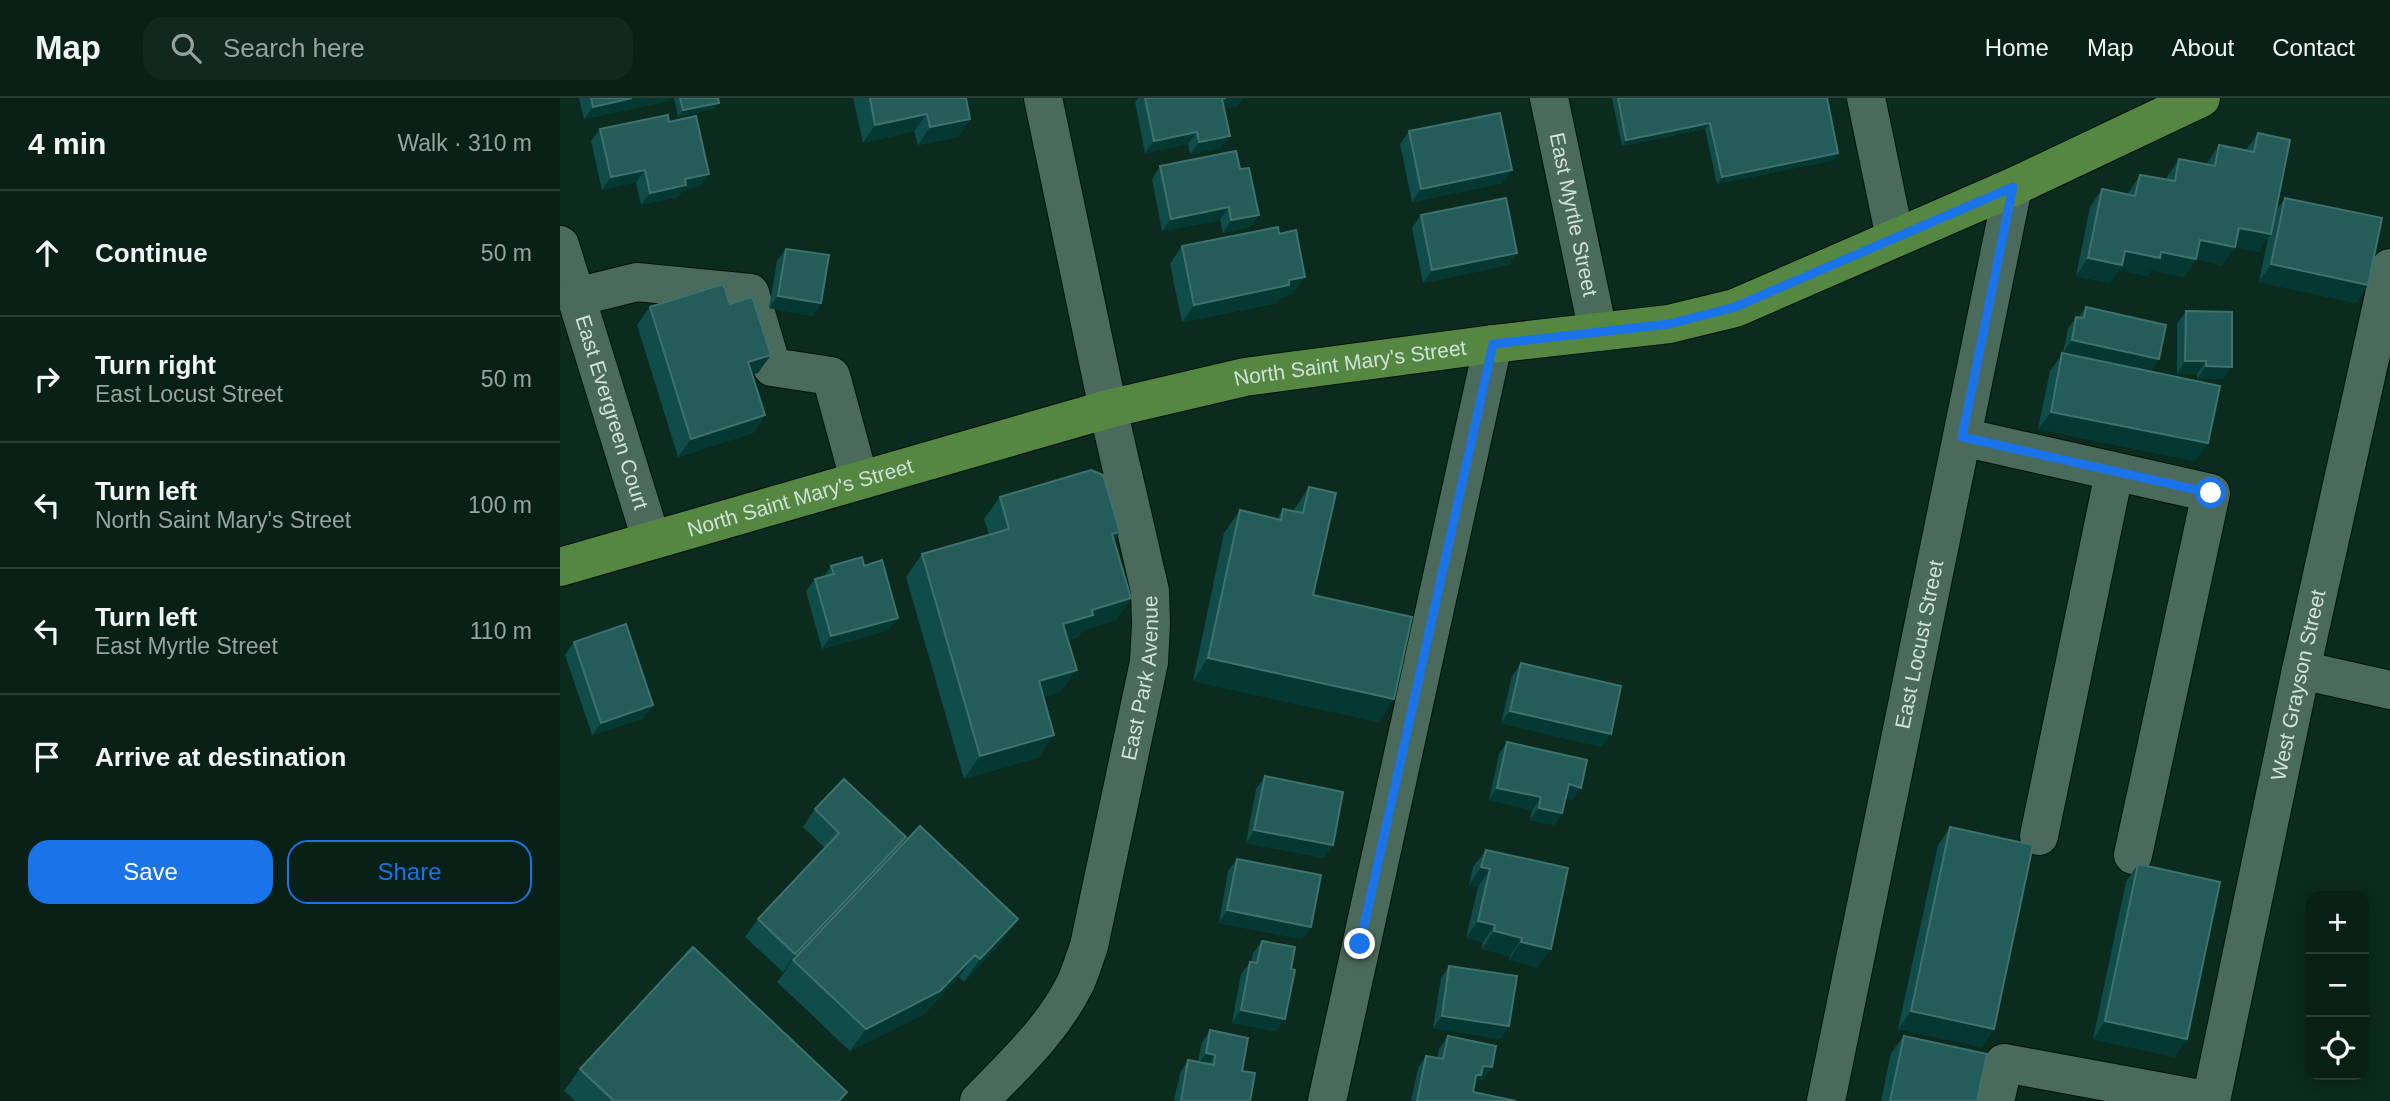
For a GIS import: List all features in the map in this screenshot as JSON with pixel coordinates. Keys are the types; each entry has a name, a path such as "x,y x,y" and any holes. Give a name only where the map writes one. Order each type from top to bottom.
{"main road":[{"name":"North Saint Mary's Street","path":"560,567 1108,409 1245,377 1669,324 1735,307 2013,187 2201,98"}],"street":[{"name":"East Park Avenue","path":"979,1101 1036,1044 1076,982 1089,946 1149,662 1150,591 1108,409 1043,98"},
{"name":"East Myrtle Street","path":"1549,98 1598,332"},
{"path":"1866,98 1895,238"},
{"name":"East Locust Street","path":"1826,1101 2013,187"},
{"name":"East Evergreen Court","path":"560,245 652,539"},
{"name":"West Grayson Street","path":"2211,1101 2301,670 2390,268"},
{"path":"576,297 637,282 750,293 772,367 831,376 859,480"},
{"path":"1327,1101 1493,344"},
{"path":"1962,437 2211,493 2133,855"},
{"path":"2039,836 2114,473"},
{"path":"2301,670 2390,690"},
{"path":"1995,1101 2004,1063 2211,1101"}],"building":[{"path":"591,98 632,98 593,107"},
{"path":"680,98 718,98 719,103 683,110"},
{"path":"870,98 966,98 970,119 930,127 927,114 875,125"},
{"path":"1145,98 1226,98 1222,99 1230,136 1199,142 1197,132 1154,141"},
{"path":"1618,98 1827,98 1838,153 1722,177 1710,123 1626,140"},
{"path":"1500,113 1512,170 1421,189 1409,131"},
{"path":"668,115 669,122 696,116 709,174 685,179 686,185 650,193 645,170 611,177 600,129"},
{"path":"2258,133 2290,140 2271,234 2239,228 2235,247 2200,240 2196,259 2161,252 2160,258 2125,251 2122,265 2088,258 2102,189 2135,196 2140,175 2175,181 2179,159 2215,166 2219,145 2254,152"},
{"path":"1236,151 1240,169 1249,168 1259,215 1231,220 1229,207 1171,219 1160,166"},
{"path":"1506,198 1517,253 1432,270 1421,215"},
{"path":"2285,198 2382,218 2368,285 2271,264"},
{"path":"1278,227 1279,234 1296,230 1305,277 1289,280 1289,285 1194,305 1182,246"},
{"path":"786,249 829,255 821,303 778,296"},
{"path":"723,284 730,304 752,297 771,355 748,362 765,415 691,439 650,307"},
{"path":"2086,307 2166,325 2159,359 2072,340 2076,317 2084,318"},
{"path":"2186,311 2232,312 2232,367 2206,366 2206,361 2185,361"},
{"path":"2062,353 2220,386 2208,443 2051,412"},
{"path":"1091,470 1103,475 1120,532 1112,534 1131,598 1092,610 1093,615 1063,624 1077,670 1039,681 1054,735 980,756 922,554 1009,529 1000,497"},
{"path":"1309,487 1336,493 1313,595 1412,617 1394,699 1208,658 1240,510 1281,520 1283,509 1303,513"},
{"path":"862,557 864,566 882,560 898,618 831,636 815,579 834,574 831,566"},
{"path":"626,624 653,705 601,723 574,642"},
{"path":"1521,663 1621,686 1611,734 1510,711"},
{"path":"1507,742 1587,760 1581,788 1569,784 1562,813 1539,808 1541,797 1497,788"},
{"path":"1265,776 1343,792 1333,845 1254,830"},
{"path":"844,779 906,837 795,954 758,919 839,833 815,809"},
{"path":"920,826 1018,919 980,959 975,955 940,991 866,1029 793,960"},
{"path":"1950,827 2033,845 1994,1029 1911,1011"},
{"path":"1486,850 1568,868 1551,949 1521,942 1522,938 1494,931 1495,925 1478,921 1490,869 1481,867"},
{"path":"1237,859 1321,875 1311,927 1227,910"},
{"path":"2138,864 2220,882 2187,1039 2105,1021"},
{"path":"1262,941 1295,947 1291,969 1295,970 1285,1019 1241,1010 1250,962 1257,963"},
{"path":"693,947 847,1092 839,1101 614,1101 580,1069"},
{"path":"1449,966 1517,976 1509,1026 1442,1016"},
{"path":"1210,1030 1248,1038 1242,1071 1255,1073 1250,1101 1181,1101 1188,1060 1214,1065 1215,1055 1206,1053"},
{"path":"1448,1036 1496,1046 1492,1067 1483,1066 1481,1075 1476,1075 1473,1092 1516,1101 1417,1101 1426,1056 1443,1059"},
{"path":"1904,1036 1987,1054 1977,1101 1890,1101"}],"route":[{"path":"1360,944 1493,344 1669,324 1735,307 1796,283 2013,187 1962,437 2211,493"}]}
